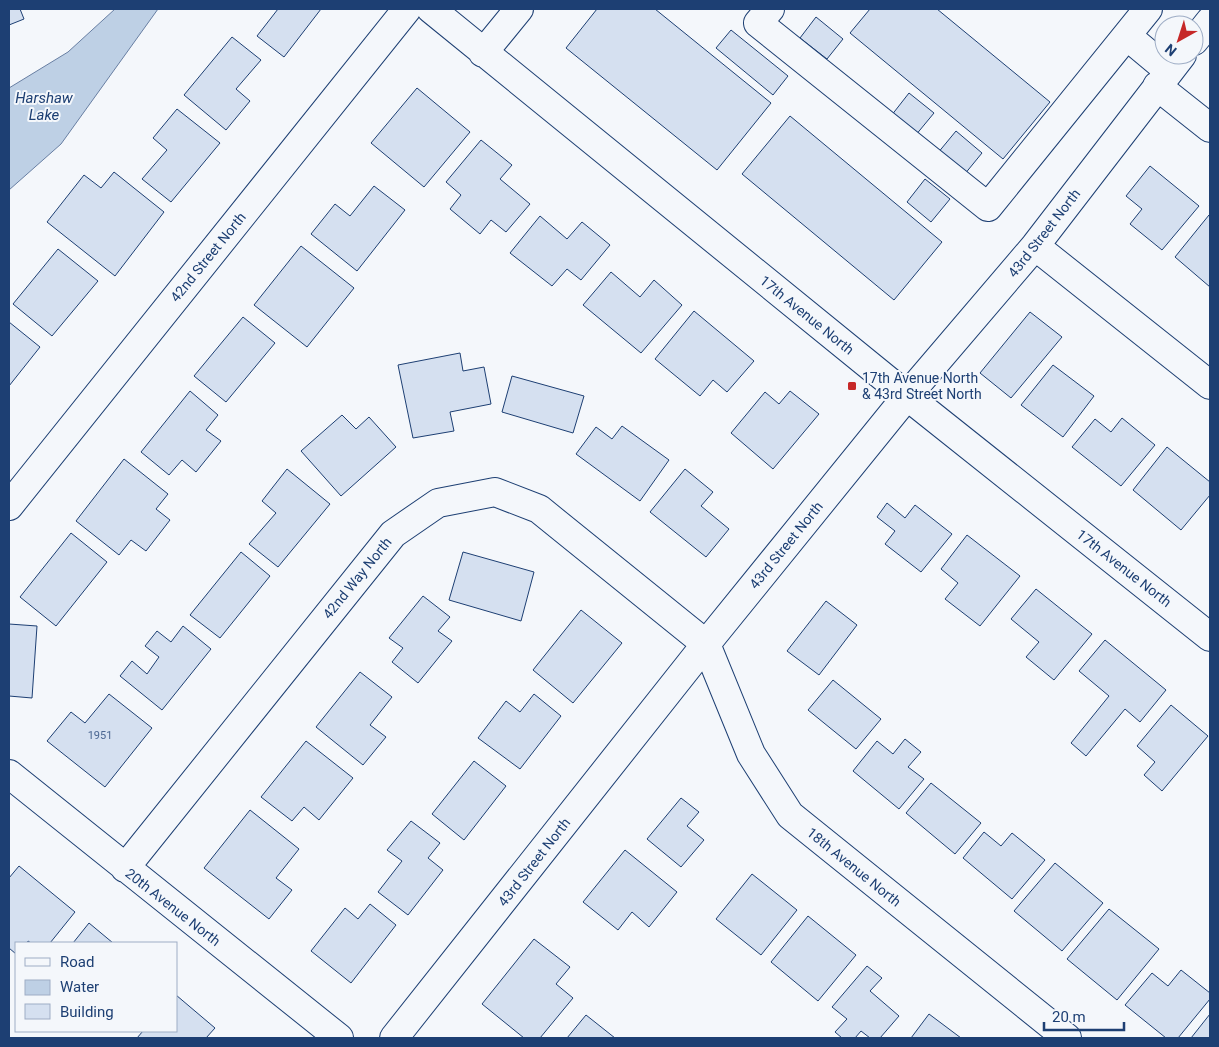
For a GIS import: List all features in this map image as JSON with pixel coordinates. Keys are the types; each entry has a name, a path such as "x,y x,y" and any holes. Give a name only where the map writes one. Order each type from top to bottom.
{"street":[{"name":"42nd Street North","path":"9,506 407,9"},
{"name":"17th Avenue North","path":"431,9 907,396 1210,637"},
{"path":"483,53 519,9"},
{"path":"770,9 758,23 988,207 1148,9"},
{"path":"1127,36 1170,71 1210,128"},
{"name":"43rd Street North","path":"394,1038 706,644 907,396 1035,246 1170,71"},
{"path":"1035,246 1210,385"},
{"name":"42nd Way North","path":"125,868 393,534 438,503 495,492 539,510 706,644"},
{"name":"18th Avenue North","path":"706,644 751,754 790,815 1067,1038"},
{"name":"20th Avenue North","path":"9,774 339,1038"}],"water":[{"name":"Harshaw Lake","path":"115,9 158,9 61,144 9,190 9,88 68,52"}],"building":[{"path":"9,9 20,9 24,19 9,25"},
{"path":"278,9 321,9 284,57 257,36"},
{"path":"597,9 655,9 771,103 717,170 566,48"},
{"path":"870,9 937,9 1050,102 1003,159 850,33"},
{"path":"816,17 843,39 827,59 800,38"},
{"path":"731,30 788,76 773,95 716,48"},
{"path":"232,37 261,60 236,89 250,101 226,130 184,95"},
{"path":"417,88 470,132 424,187 371,143"},
{"path":"909,93 934,113 915,136 891,116"},
{"path":"177,109 220,143 171,202 142,179 167,150 153,138"},
{"path":"790,116 942,242 894,300 742,174"},
{"path":"956,131 982,153 964,175 937,154"},
{"path":"481,140 512,165 500,179 530,204 506,232 491,220 480,234 450,209 461,195 446,182"},
{"path":"1150,166 1199,206 1162,250 1130,224 1142,209 1126,196"},
{"path":"114,172 164,212 115,276 47,222 84,175 101,188"},
{"path":"925,179 950,199 931,222 907,202"},
{"path":"374,186 405,210 357,271 311,234 335,204 350,216"},
{"path":"1209,215 1210,217 1210,287 1175,257"},
{"path":"540,216 567,239 582,222 610,245 581,280 567,269 552,286 510,253"},
{"path":"301,246 354,288 307,347 254,305"},
{"path":"58,249 98,281 52,336 13,304"},
{"path":"611,272 640,297 654,280 682,305 641,353 583,305"},
{"path":"694,311 754,361 727,392 713,380 700,396 655,359"},
{"path":"1030,312 1062,337 1011,398 980,373"},
{"path":"243,317 275,343 226,402 194,376"},
{"path":"9,322 40,347 9,386"},
{"path":"460,353 463,371 484,367 491,404 450,412 454,431 413,438 398,365"},
{"path":"1053,365 1094,396 1063,437 1021,405"},
{"path":"512,376 584,396 573,433 502,412"},
{"path":"190,391 218,415 206,430 221,441 196,472 182,460 169,475 141,452"},
{"path":"790,391 819,414 773,469 731,433 765,392 779,404"},
{"path":"342,415 356,429 369,417 396,447 341,496 301,451"},
{"path":"1122,418 1155,445 1121,486 1072,447 1095,419 1111,432"},
{"path":"622,426 669,460 640,501 576,454 596,427 612,439"},
{"path":"1167,447 1210,482 1210,495 1181,530 1133,490"},
{"path":"124,459 168,494 156,509 170,520 146,551 131,540 119,555 76,521"},
{"path":"287,469 330,504 278,567 249,544 276,513 262,501"},
{"path":"685,469 713,492 701,506 729,529 706,557 650,512"},
{"path":"887,503 905,518 915,505 952,534 921,572 885,544 895,531 877,517"},
{"path":"71,533 107,562 56,626 20,597"},
{"path":"967,535 1020,576 980,626 945,599 958,583 941,569"},
{"path":"241,552 270,576 220,638 190,615"},
{"path":"463,552 534,572 521,621 449,600"},
{"path":"1036,589 1092,634 1054,680 1026,657 1039,642 1011,619"},
{"path":"423,596 450,617 438,631 452,641 418,683 392,662 403,648 389,638"},
{"path":"826,601 857,625 819,675 787,651"},
{"path":"581,610 622,643 573,703 533,670"},
{"path":"9,624 37,626 32,698 9,696"},
{"path":"183,626 211,649 162,710 120,676 132,661 147,674 159,657 145,646 157,631 171,642"},
{"path":"1105,640 1166,690 1140,722 1125,709 1086,756 1071,743 1109,696 1079,671"},
{"path":"360,672 392,697 370,725 386,737 363,765 316,727"},
{"path":"833,680 881,719 856,749 808,710"},
{"path":"109,694 152,728 105,787 47,741 71,712 85,723"},
{"path":"534,694 561,716 520,769 478,738 506,701 520,712"},
{"path":"1171,705 1208,736 1162,791 1144,775 1155,762 1137,746"},
{"path":"905,739 921,752 908,767 924,779 899,809 853,771 877,741 893,754"},
{"path":"306,741 353,778 319,820 304,807 292,821 261,797"},
{"path":"474,761 506,786 464,840 432,814"},
{"path":"931,783 981,823 955,854 906,813"},
{"path":"681,798 699,812 687,826 704,840 681,867 647,839"},
{"path":"250,810 299,849 276,878 292,890 269,919 204,868"},
{"path":"411,821 440,843 428,858 443,870 408,915 378,892 402,861 387,850"},
{"path":"984,832 1001,846 1012,833 1045,860 1012,899 963,858"},
{"path":"625,850 677,892 649,927 632,912 618,930 583,902"},
{"path":"1055,863 1103,903 1062,951 1014,911"},
{"path":"19,866 75,912 51,942 15,942 15,953 9,948 9,878"},
{"path":"752,874 797,910 761,955 716,919"},
{"path":"370,904 396,925 351,983 311,951 345,908 358,919"},
{"path":"1109,909 1159,949 1117,1000 1067,959"},
{"path":"808,916 856,955 818,1001 771,962"},
{"path":"89,923 112,942 74,942"},
{"path":"534,939 570,967 556,984 573,998 540,1038 524,1038 482,1004"},
{"path":"867,966 882,978 870,991 899,1016 880,1038 870,1038 861,1031 855,1038 842,1038 835,1032 847,1019 832,1007"},
{"path":"1181,970 1210,993 1210,999 1178,1038 1166,1038 1125,1005 1152,973 1168,986"},
{"path":"178,997 215,1028 206,1038 137,1038 142,1032 178,1032"},
{"path":"929,1014 961,1038 911,1038"},
{"path":"1210,1014 1210,1038 1191,1038"},
{"path":"586,1015 615,1038 567,1038"}],"place":[{"name":"17th Avenue North & 43rd Street North","path":"852,386"}]}
